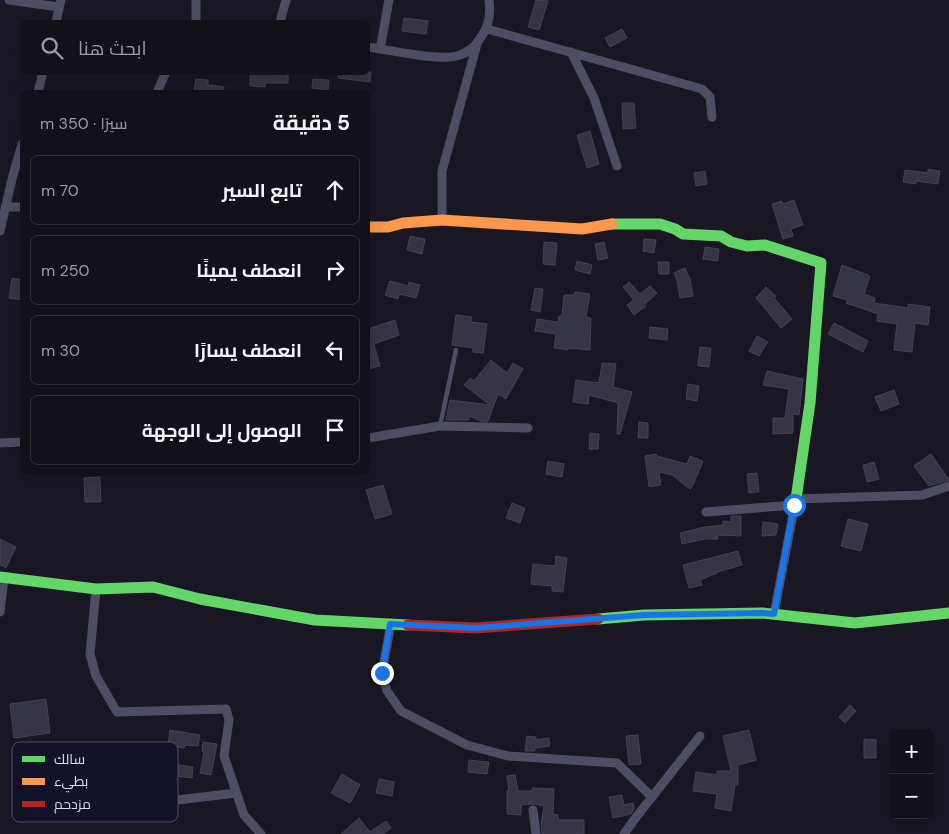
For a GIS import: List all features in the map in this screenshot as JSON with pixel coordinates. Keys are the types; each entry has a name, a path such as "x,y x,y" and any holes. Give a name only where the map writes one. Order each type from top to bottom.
{"street":[{"path":"9,0 60,3 56,20"},
{"path":"196,0 196,20"},
{"path":"281,20 286,0"},
{"path":"380,48 389,0"},
{"path":"442,220 442,171 477,44 487,28 490,10 489,0"},
{"path":"487,28 702,89 710,97 712,117"},
{"path":"370,47 440,57 456,56 477,44"},
{"path":"571,52 594,98 616,166"},
{"path":"38,90 42,75"},
{"path":"158,90 165,75"},
{"path":"0,231 20,152"},
{"path":"6,207 20,207"},
{"path":"370,227 388,227 403,223 442,220 582,229 613,224 660,224 683,234 721,236 732,242 747,246 765,245 821,262 810,403 795,502 774,614"},
{"path":"370,438 440,426 528,428"},
{"path":"0,443 20,442"},
{"path":"706,512 795,502 922,495 949,486"},
{"path":"0,612 2,578 96,589 154,587 200,599 315,620 475,628 644,615 762,613 855,623 949,613"},
{"path":"96,589 90,654 96,676 117,712 226,709 229,720 224,756 244,814 260,834"},
{"path":"390,624 382,673 386,691 401,711 467,745 508,756 617,762 652,797"},
{"path":"624,834 700,736"},
{"path":"178,800 236,793"},
{"path":"533,810 536,834"}],"lane":[{"path":"440,426 456,350"}],"building":[{"path":"536,0 548,1 539,30 528,27"},
{"path":"404,18 428,21 426,34 402,31"},
{"path":"622,29 627,38 610,47 605,38"},
{"path":"371,72 370,82 338,78 338,75 370,75"},
{"path":"250,75 288,75 288,83 265,83 265,87 250,86"},
{"path":"196,79 208,80 208,85 224,87 223,90 194,90"},
{"path":"313,79 329,80 328,90 312,88"},
{"path":"622,103 634,103 636,128 623,129"},
{"path":"590,131 599,164 587,168 577,135"},
{"path":"928,169 940,171 938,184 916,181 916,184 903,182 905,170 928,173"},
{"path":"705,171 707,184 696,186 694,173"},
{"path":"794,200 803,225 791,229 793,236 783,239 772,204 782,201 783,204"},
{"path":"410,236 425,239 422,254 407,250"},
{"path":"644,239 656,240 654,253 643,251"},
{"path":"544,242 557,243 555,265 543,264"},
{"path":"604,242 608,258 598,260 595,244"},
{"path":"705,247 719,249 718,261 703,259"},
{"path":"577,261 592,265 590,274 575,270"},
{"path":"658,262 669,262 669,274 659,274"},
{"path":"842,265 870,276 864,294 875,298 874,303 908,308 908,304 930,307 928,325 915,323 912,352 894,350 897,324 877,321 878,314 846,303 847,300 833,296"},
{"path":"685,268 690,279 693,296 680,298 674,273"},
{"path":"12,278 20,280 20,300 9,298"},
{"path":"390,281 408,286 409,282 420,285 416,298 399,294 398,299 385,295"},
{"path":"629,282 640,294 650,286 657,293 644,305 646,306 634,315 627,305 634,300 623,287"},
{"path":"766,287 776,296 774,298 792,319 781,328 756,298"},
{"path":"535,288 543,289 540,312 531,310"},
{"path":"575,292 590,294 586,317 591,318 590,350 554,348 556,334 535,331 537,319 558,322 559,316 562,316 564,295 574,295"},
{"path":"456,315 472,317 471,322 487,324 483,353 473,352 473,348 452,345"},
{"path":"395,320 399,335 374,344 380,366 370,368 370,328"},
{"path":"834,323 868,341 863,352 828,334"},
{"path":"650,327 668,329 667,340 649,338"},
{"path":"757,336 768,342 759,356 749,351"},
{"path":"700,347 711,348 709,367 698,366"},
{"path":"491,360 507,373 513,363 523,369 506,399 498,394 488,421 481,421 469,416 469,420 446,420 450,400 490,405 464,385 470,378 474,381"},
{"path":"602,363 616,364 613,387 632,392 620,434 617,434 618,403 589,395 588,404 573,402 576,380 599,383"},
{"path":"767,371 803,379 799,415 793,414 793,433 773,434 773,418 785,418 789,389 763,385"},
{"path":"688,384 699,386 697,401 686,399"},
{"path":"894,390 899,404 881,411 875,397"},
{"path":"639,422 648,423 648,438 638,438"},
{"path":"590,433 599,434 598,449 589,449"},
{"path":"656,454 657,456 687,464 690,456 703,461 690,489 672,475 659,472 661,485 649,487 645,456"},
{"path":"931,454 949,480 929,486 914,466"},
{"path":"548,461 564,464 562,477 546,474"},
{"path":"874,462 879,479 867,482 863,465"},
{"path":"757,473 759,492 749,493 747,474"},
{"path":"100,477 101,502 85,502 84,478"},
{"path":"383,485 392,514 375,519 366,490"},
{"path":"512,503 525,508 520,523 506,518"},
{"path":"731,516 741,516 741,536 718,535 718,539 705,539 682,544 680,533 723,525 723,521 731,522"},
{"path":"848,519 868,524 861,551 841,546"},
{"path":"763,522 778,524 776,535 762,536"},
{"path":"0,539 16,547 6,568 0,565"},
{"path":"738,551 742,565 717,572 700,580 702,585 689,588 683,565"},
{"path":"556,556 567,558 563,592 552,591 552,586 531,584 533,564 555,566"},
{"path":"46,699 50,733 14,738 10,704"},
{"path":"850,705 856,711 845,723 839,717"},
{"path":"170,730 200,735 198,746 185,745 184,748 178,747 178,742 168,742"},
{"path":"749,730 756,760 738,765 738,785 735,785 731,811 715,808 717,794 693,791 696,772 717,775 717,771 731,771 723,736"},
{"path":"638,735 641,764 629,765 626,736"},
{"path":"527,736 536,737 536,740 549,738 550,746 535,748 535,751 525,751"},
{"path":"864,739 876,740 876,758 864,758"},
{"path":"203,742 217,744 211,775 200,773 204,752 202,751"},
{"path":"469,760 489,762 487,774 468,772"},
{"path":"178,765 193,767 192,778 178,776"},
{"path":"342,774 360,785 350,803 331,793"},
{"path":"515,775 518,791 532,791 532,788 554,789 553,814 558,815 558,820 584,820 584,834 542,834 541,824 544,806 533,804 521,805 521,815 507,814 507,791 509,791 507,776"},
{"path":"379,779 394,782 392,796 376,793"},
{"path":"622,795 624,805 633,803 634,809 631,814 613,818 609,797"},
{"path":"359,818 370,832 386,821 391,828 383,834 341,834"}],"traffic: fast":[{"path":"612,224 660,224 683,234 721,236 731,242 747,246 765,245 821,263 810,403 796,499"},
{"path":"0,577 96,589 153,587 200,599 315,620 408,625"},
{"path":"598,619 644,615 762,613 855,623 949,613"}],"traffic: slow":[{"path":"370,227 388,227 403,223 442,220 582,229 612,224"}],"traffic: jam":[{"path":"408,625 475,628 598,619"}],"route":[{"path":"382,673 390,624 475,628 644,615 774,614 794,505"}]}
